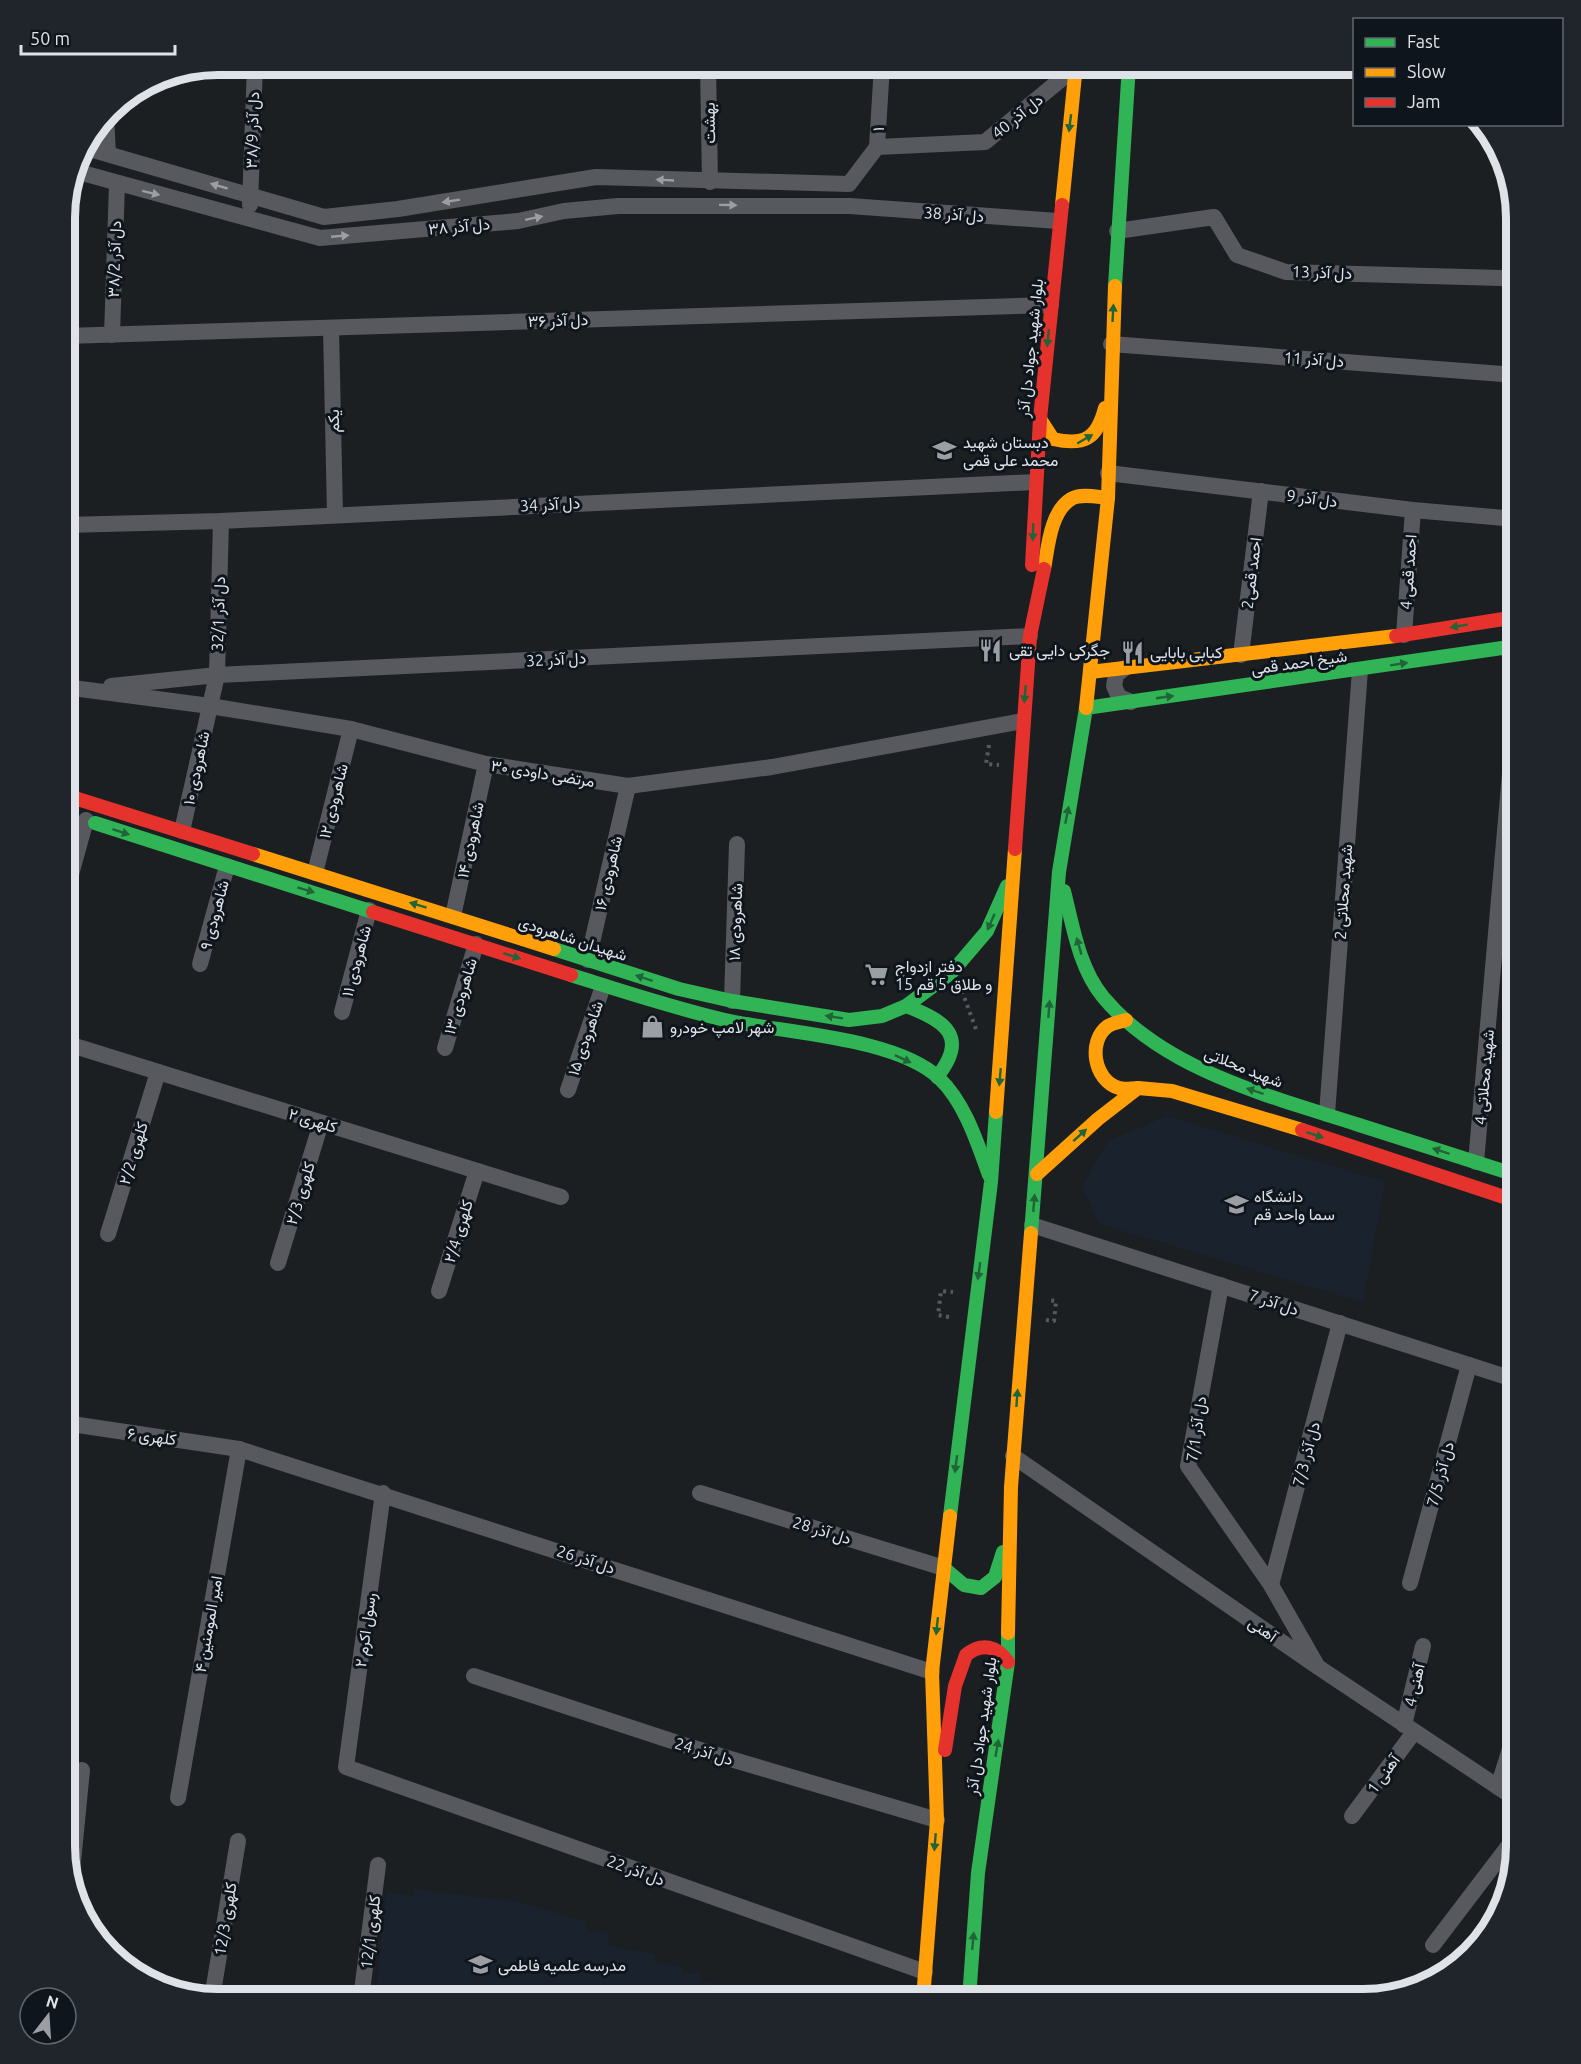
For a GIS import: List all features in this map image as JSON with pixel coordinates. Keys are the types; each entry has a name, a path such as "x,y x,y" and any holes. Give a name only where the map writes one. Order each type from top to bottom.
{"main road":[{"name":"بلوار شهید جواد دل آذر","path":"924,1989 938,1798 932,1672 991,1182 1030,636 1035,482 1058,221 1075,75"},
{"path":"1030,636 1052,531 1059,512 1071,500 1087,496 1108,498 1109,384 1128,75"},
{"path":"1040,419 1053,440 1074,445 1090,438 1100,426 1105,412 1109,384"},
{"name":"بلوار شهید جواد دل آذر","path":"970,1989 978,1873 1008,1662 1013,1456 1059,872 1086,708 1108,498"},
{"name":"شیخ احمد قمی","path":"1090,672 1404,635 1506,619"},
{"name":"شیخ احمد قمی","path":"1086,708 1506,648"},
{"name":"شهیدان شاهرودی","path":"75,798 679,989 732,1001 849,1020 882,1016 906,1006 951,972 987,931 1015,868"},
{"path":"81,819 672,1007 731,1021 849,1042 899,1056 937,1077 960,1105 979,1147 991,1182"},
{"name":"شهید محلاتی","path":"1059,872 1082,955 1102,996 1126,1020 1181,1059 1237,1085 1506,1172"},
{"path":"906,1006 931,1014 947,1026 954,1044 951,1063 937,1077"},
{"path":"1126,1020 1108,1026 1097,1041 1095,1060 1103,1077 1119,1088 1172,1091 1228,1106 1506,1198"},
{"path":"1037,1174 1098,1119 1138,1088"},
{"path":"944,1568 957,1584 972,1590 988,1587 998,1577 1011,1487"},
{"path":"938,1798 958,1670 966,1655 978,1648 990,1646 1001,1651 1008,1662"}],"street":[{"name":"دل آذر ۳۸/9","path":"250,218 255,75"},
{"name":"بهشت","path":"708,75 710,182"},
{"name":"۱","path":"849,184 877,147 881,75"},
{"name":"دل آذر 40","path":"877,147 985,142 1065,75"},
{"path":"107,129 108,154"},
{"name":"دل آذر ۳۸","path":"93,150 324,217 398,209 596,177 710,182 849,184"},
{"name":"دل آذر ۳۸","path":"83,173 320,238 518,221 564,211 618,207 850,206"},
{"name":"دل آذر ۳۸/2","path":"112,335 117,184"},
{"name":"دل آذر 38","path":"850,206 1058,221"},
{"name":"دل آذر 13","path":"1117,231 1214,217 1237,255 1286,272 1506,279"},
{"name":"دل آذر ۳۶","path":"75,336 1051,305"},
{"name":"یکم","path":"331,328 335,514"},
{"name":"دل آذر 11","path":"1111,344 1506,374"},
{"name":"دل آذر 9","path":"1108,473 1413,510 1506,518"},
{"name":"دل آذر 34","path":"75,525 221,521 1035,482"},
{"name":"احمد قمی2","path":"1241,655 1261,491"},
{"name":"احمد قمی 4","path":"1404,635 1413,510"},
{"name":"دل آذر 32/1","path":"210,706 217,675 221,521"},
{"name":"دل آذر 32","path":"75,688 217,675 1030,636"},
{"path":"1125,668 1116,675 1114,686 1119,697 1131,702"},
{"name":"شهید محلاتی 2","path":"1327,1114 1360,670"},
{"name":"۳۰ مرتضی داودی","path":"75,688 210,706 351,729 486,764 628,786 772,767 1023,721"},
{"name":"شاهرودی ۱۰","path":"182,831 210,706"},
{"name":"شاهرودی ۱۲","path":"315,873 351,729"},
{"name":"شاهرودی ۱۴","path":"453,916 486,764"},
{"name":"شاهرودی ۱۶","path":"588,960 628,786"},
{"path":"75,848 81,819"},
{"name":"شهید محلاتی 4","path":"1476,1162 1506,819"},
{"name":"شاهرودی ۱۸","path":"732,1001 737,844"},
{"name":"۹ شاهرودی","path":"200,964 227,866"},
{"name":"۱۱ شاهرودی","path":"342,1012 369,910"},
{"name":"۱۳ شاهرودی","path":"445,1048 476,944"},
{"name":"۱۵ شاهرودی","path":"568,1090 603,986"},
{"name":"کلهری ۲","path":"75,1046 561,1197"},
{"name":"کلهری ۲/2","path":"108,1234 158,1072"},
{"name":"کلهری ۲/3","path":"278,1263 321,1123"},
{"name":"کلهری ۲/4","path":"439,1292 477,1171"},
{"name":"دل آذر 7","path":"1032,1225 1506,1377"},
{"name":"دل آذر 7/1","path":"1221,1285 1188,1466 1271,1585 1318,1667"},
{"name":"دل آذر 7/3","path":"1271,1585 1340,1323"},
{"name":"دل آذر 7/5","path":"1410,1583 1469,1365"},
{"name":"کلهری ۶","path":"75,1424 239,1449"},
{"name":"دل آذر 26","path":"239,1449 383,1493 932,1672"},
{"name":"امیر المومنین ۴","path":"178,1798 239,1449"},
{"name":"آهنی","path":"1013,1456 1318,1667 1506,1792"},
{"name":"رسول اکرم ۲","path":"346,1767 383,1493"},
{"name":"دل آذر 28","path":"700,1493 944,1568"},
{"name":"آهنی 4","path":"1409,1728 1423,1646"},
{"name":"دل آذر 24","path":"474,1676 690,1747 937,1820"},
{"name":"آهنی 1","path":"1352,1816 1409,1728"},
{"path":"1498,1787 1506,1762"},
{"name":"دل آذر 22","path":"346,1767 925,1972"},
{"path":"75,1841 82,1770"},
{"name":"کلهری 12/3","path":"214,1989 238,1841"},
{"path":"1433,1945 1506,1849"},
{"name":"کلهری 12/1","path":"362,1989 378,1865"}],"path":[{"path":"986,764 988,751"},
{"path":"938,1315 941,1291"},
{"path":"1054,1321 1056,1301"}],"shaded area":[{"name":"دانشگاه سما واحد قم","path":"1167,1116 1385,1182 1363,1302 1099,1224 1082,1186 1108,1141"},
{"name":"مدرسه علمیه فاطمی","path":"414,1889 520,1902 587,1922 586,1930 608,1933 609,1946 655,1954 655,1963 682,1966 682,1973 701,1973 700,1983 709,1982 722,1989 376,1989 386,1892 413,1896"}],"traffic: fast":[{"path":"1115,286 1128,75"},
{"path":"1086,708 1506,647"},
{"path":"1031,1233 1059,872 1086,708"},
{"path":"95,823 373,912"},
{"path":"554,949 679,989 732,1001 849,1020 882,1016 906,1006 952,972 987,931 1007,886"},
{"path":"1064,891 1082,960 1095,986 1128,1022 1156,1044 1187,1062 1254,1091 1506,1172"},
{"path":"571,975 725,1020 837,1038 895,1053 920,1064 939,1078 956,1099 969,1123 989,1175"},
{"path":"906,1006 942,1025 952,1041 951,1051 937,1077"},
{"path":"950,1516 991,1182 996,1112"},
{"path":"944,1568 964,1585 981,1588 995,1577 1003,1552"},
{"path":"970,1989 978,1873 1008,1662 1008,1633"}],"traffic: slow":[{"path":"1062,205 1075,75"},
{"path":"1086,708 1108,498 1115,286"},
{"path":"1040,419 1053,439 1081,440 1088,438 1098,427 1105,408"},
{"path":"1044,569 1054,521 1064,505 1079,496 1108,498"},
{"path":"1090,672 1396,636"},
{"path":"996,1112 1015,849"},
{"path":"253,854 554,949"},
{"path":"1126,1020 1108,1026 1101,1033 1097,1041 1096,1060 1099,1069 1110,1084 1121,1089 1138,1088"},
{"path":"1037,1174 1098,1119 1138,1088 1172,1091 1302,1130"},
{"path":"1008,1633 1011,1487 1031,1233"},
{"path":"924,1989 937,1820 932,1672 950,1516"}],"traffic: jam":[{"path":"1032,565 1040,419 1062,205"},
{"path":"1015,849 1030,636 1044,569"},
{"path":"1396,636 1506,619"},
{"path":"75,798 253,854"},
{"path":"373,912 571,975"},
{"path":"1302,1130 1506,1198"},
{"path":"945,1750 955,1686 966,1655 983,1647 994,1649 1008,1662"}],"place":[{"name":"دبستان شهید محمد علی قمی","path":"945,451"},
{"name":"جگرکی دایی تقی","path":"991,650"},
{"name":"کبابی بابایی","path":"1132,652"},
{"name":"دفتر ازدواج 15 و طلاق 5 قم","path":"877,975"},
{"name":"شهر لامپ خودرو","path":"652,1027"},
{"name":"دانشگاه سما واحد قم","path":"1236,1205"},
{"name":"مدرسه علمیه فاطمی","path":"480,1965"}]}
